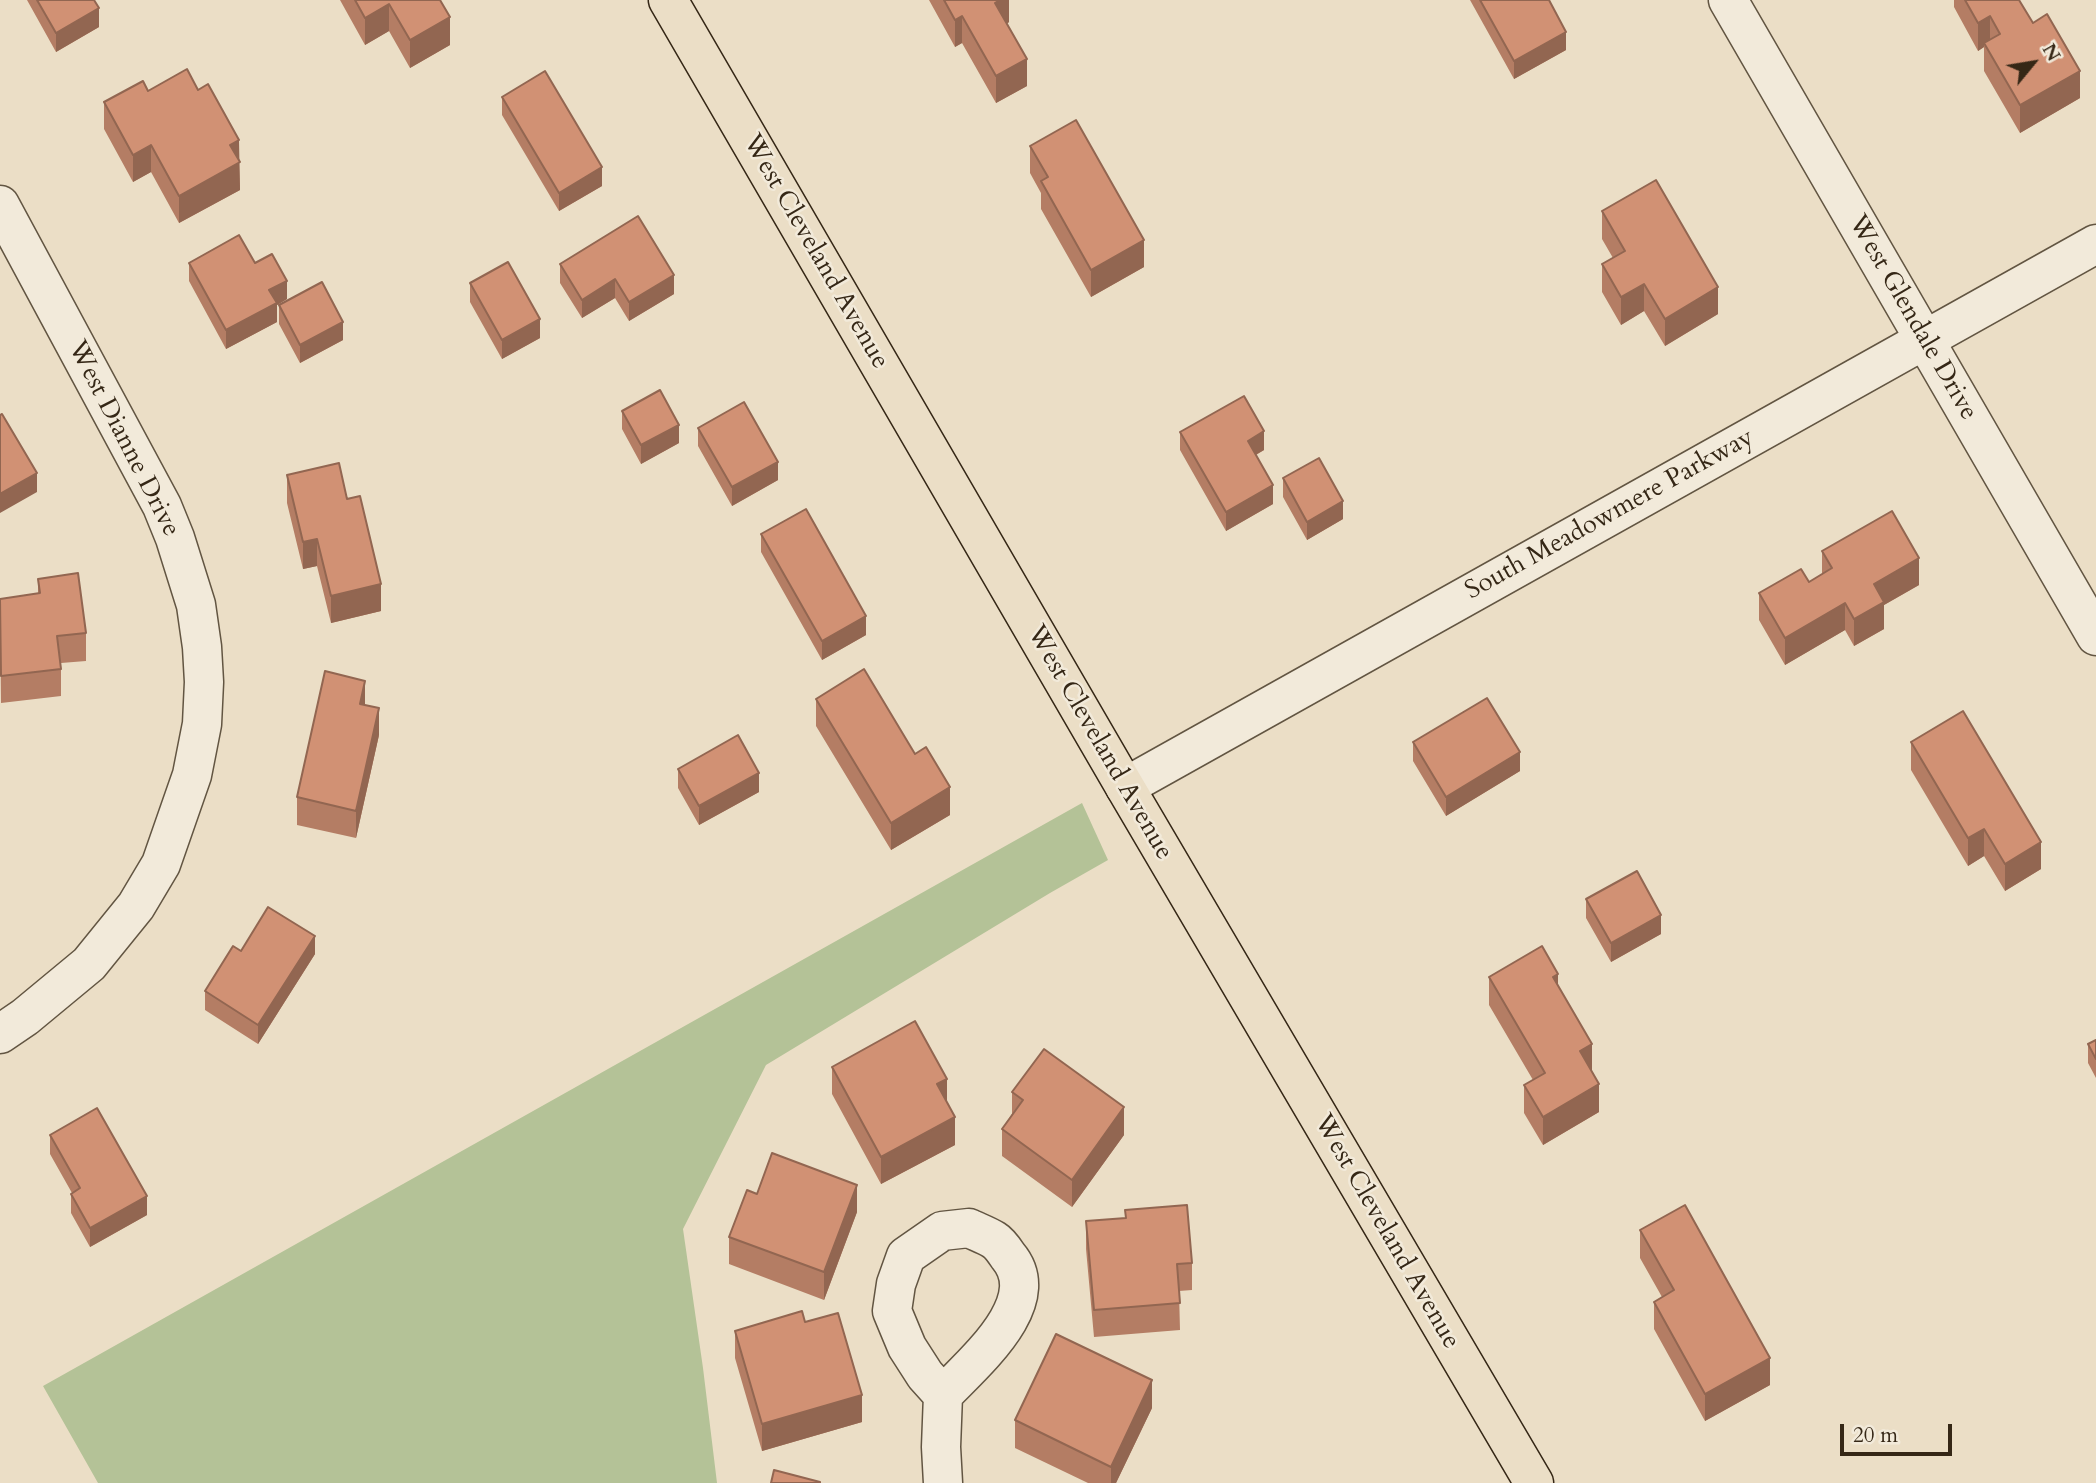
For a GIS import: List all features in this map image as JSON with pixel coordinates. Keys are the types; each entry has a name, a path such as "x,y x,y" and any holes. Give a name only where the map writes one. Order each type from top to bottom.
{"main road":[{"name":"West Cleveland Avenue","path":"668,0 1125,787 1534,1483"}],"street":[{"name":"West Glendale Drive","path":"1728,0 2096,636"},
{"name":"West Dianne Drive","path":"0,205 162,506 176,538 196,605 204,682 202,724 192,775 161,864 136,906 89,964 0,1034"},
{"name":"South Meadowmere Parkway","path":"1125,787 2096,244"},
{"path":"943,1395 943,1483"}],"green space":[{"path":"1082,803 1108,860 766,1065 683,1229 717,1483 98,1483 43,1386"}],"building":[{"path":"37,0 94,0 99,8 56,33"},
{"path":"355,0 440,0 450,17 410,40 389,4 365,18"},
{"path":"944,0 1000,0 995,3 1027,59 996,76 962,16 955,20"},
{"path":"1480,0 1549,0 1566,32 1514,61"},
{"path":"1965,0 2019,0 2033,23 2047,14 2080,71 2020,105 1984,43 2000,34 1990,16 1978,23"},
{"path":"187,69 198,90 208,84 239,140 230,145 240,162 179,196 151,145 133,155 104,102 143,81 148,91"},
{"path":"545,71 602,167 559,193 502,97"},
{"path":"1076,120 1144,240 1091,270 1041,181 1048,177 1030,146"},
{"path":"1656,180 1718,287 1665,319 1644,284 1621,297 1602,264 1625,251 1602,211"},
{"path":"638,216 674,275 629,302 615,279 582,300 560,264"},
{"path":"239,235 255,263 272,254 287,281 269,290 277,303 226,330 189,263"},
{"path":"508,262 540,319 502,340 470,283"},
{"path":"322,282 343,322 300,345 279,305"},
{"path":"660,390 679,425 641,445 622,411"},
{"path":"1244,396 1264,431 1248,441 1273,485 1226,512 1180,432"},
{"path":"744,402 778,462 732,487 698,428"},
{"path":"2,414 37,473 0,494 0,415"},
{"path":"1319,458 1343,501 1307,522 1283,478"},
{"path":"339,463 347,499 360,496 381,584 331,596 317,539 303,542 287,475"},
{"path":"806,509 866,616 822,641 761,534"},
{"path":"1892,511 1919,558 1874,584 1884,602 1854,619 1845,603 1785,638 1759,593 1801,569 1809,582 1832,568 1822,551"},
{"path":"78,573 86,633 57,636 61,669 1,676 0,599 40,593 38,579"},
{"path":"864,669 915,754 926,747 950,787 891,823 816,699"},
{"path":"325,671 365,681 360,704 379,708 356,811 297,797"},
{"path":"1487,698 1520,752 1446,797 1413,742"},
{"path":"1963,711 2041,842 2005,864 1984,829 1968,838 1911,742"},
{"path":"738,735 759,773 699,806 678,769"},
{"path":"1637,871 1661,915 1611,943 1586,899"},
{"path":"268,907 315,936 258,1025 205,991 233,946 241,951"},
{"path":"1542,946 1558,974 1553,977 1592,1044 1580,1051 1599,1084 1543,1117 1524,1085 1545,1073 1489,977"},
{"path":"915,1021 947,1079 937,1084 955,1117 881,1157 832,1067"},
{"path":"2096,1040 2096,1059 2088,1044"},
{"path":"1044,1049 1124,1107 1072,1180 1002,1129 1023,1100 1012,1092"},
{"path":"97,1108 147,1196 90,1228 71,1194 80,1188 50,1135"},
{"path":"772,1153 857,1185 824,1272 729,1237 747,1190 757,1194"},
{"path":"1187,1205 1192,1263 1177,1264 1180,1303 1094,1310 1086,1221 1126,1218 1125,1210"},
{"path":"1685,1205 1770,1358 1705,1394 1654,1302 1674,1290 1640,1230"},
{"path":"802,1311 805,1322 838,1313 862,1395 762,1424 735,1331"},
{"path":"1056,1334 1152,1380 1111,1467 1015,1420"},
{"path":"774,1470 820,1482 820,1483 771,1483"}]}
